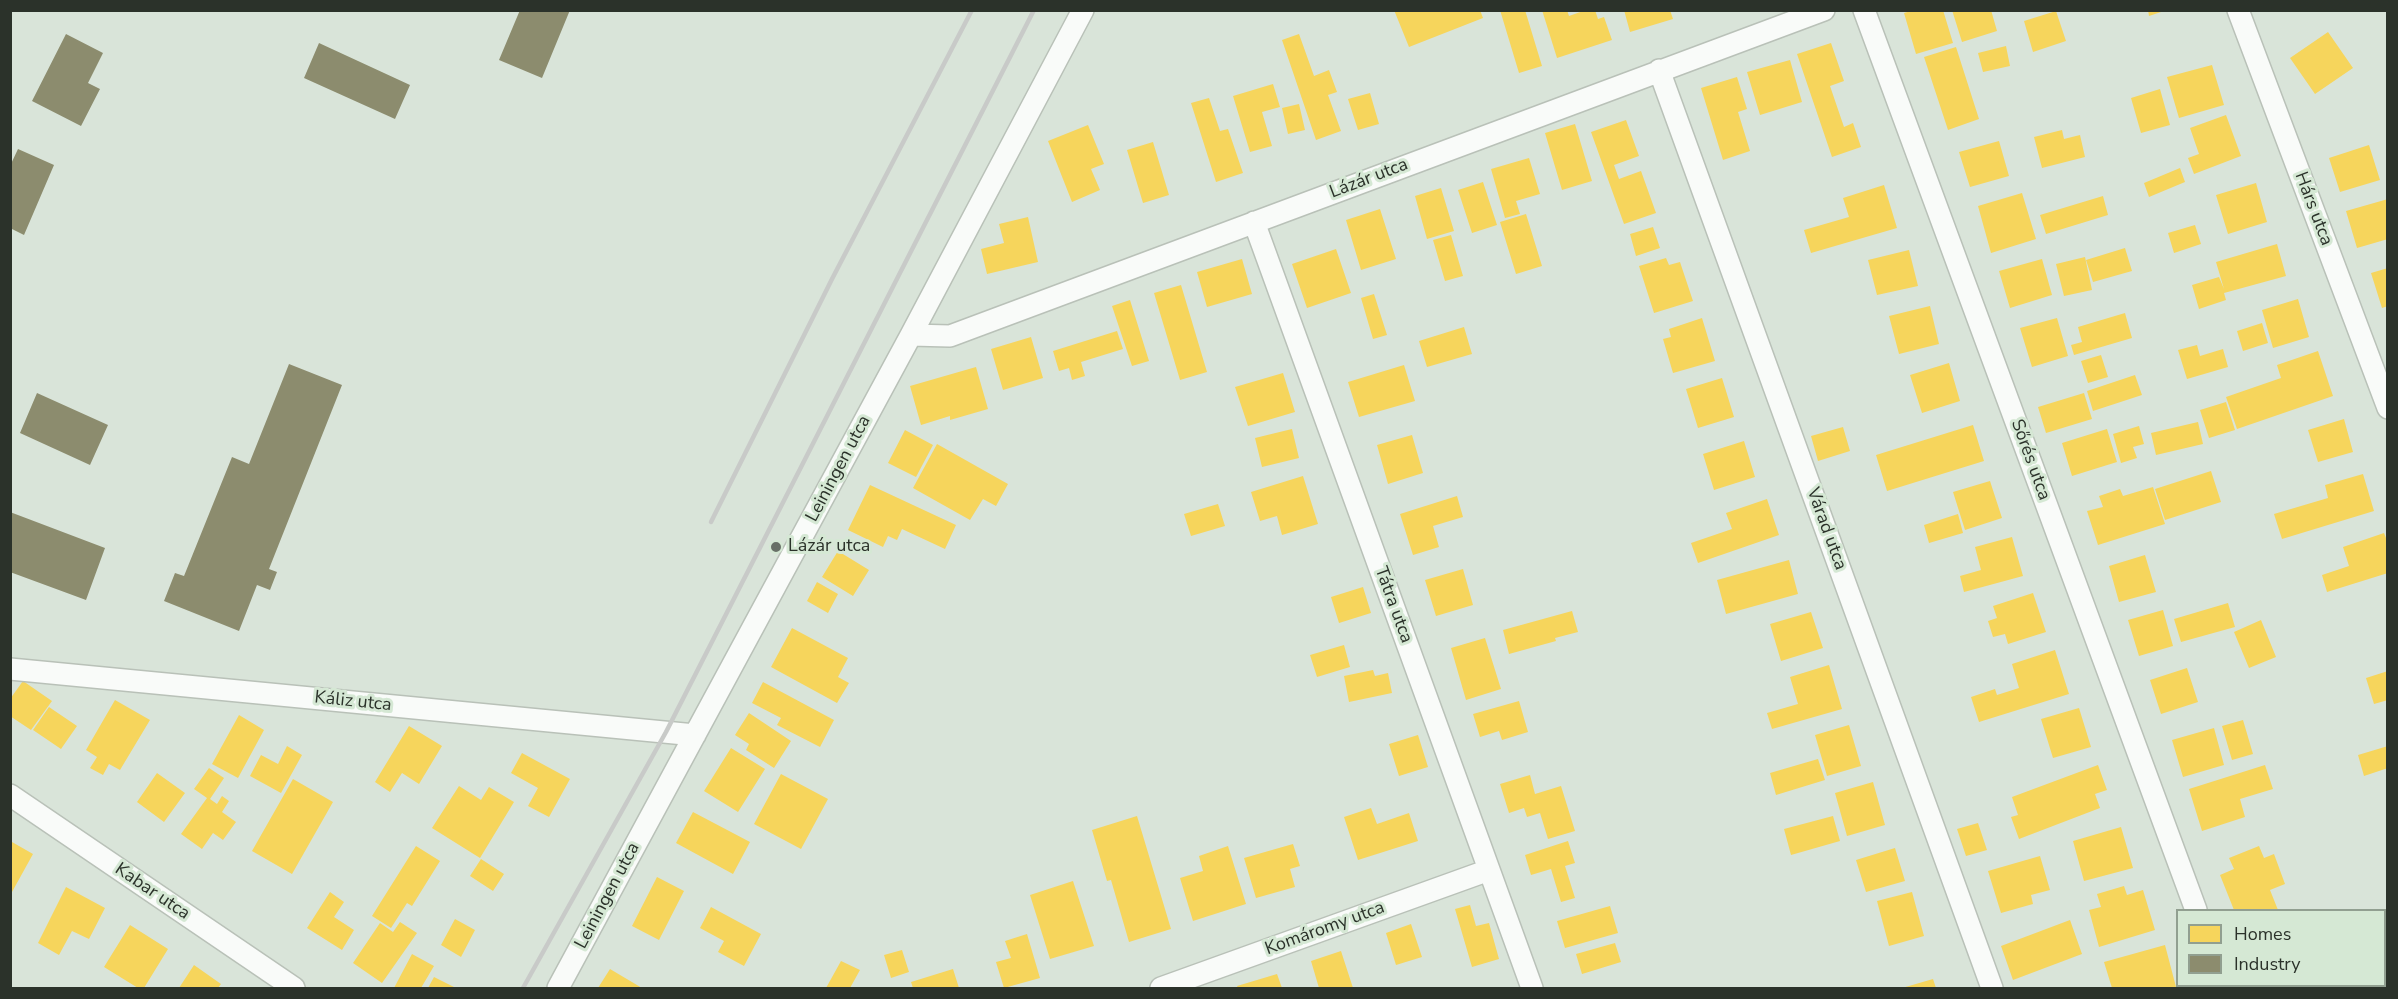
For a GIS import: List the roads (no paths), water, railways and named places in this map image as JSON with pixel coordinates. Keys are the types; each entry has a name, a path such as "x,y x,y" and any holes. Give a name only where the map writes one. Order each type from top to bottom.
{"street":[{"name":"Leiningen utca","path":"558,988 911,335 1083,10"},
{"name":"Lázár utca","path":"911,335 950,336 1824,10"},
{"name":"Sőrés utca","path":"1864,10 2196,909"},
{"name":"Hárs utca","path":"2238,10 2388,408"},
{"name":"Várad utca","path":"1659,70 1992,988"},
{"name":"Tátra utca","path":"1254,222 1532,988"},
{"name":"Káliz utca","path":"10,669 695,735"},
{"name":"Kabar utca","path":"10,795 294,988"},
{"name":"Komáromy utca","path":"1161,988 1489,870"}],"railway":[{"path":"711,522 832,279 972,10"},
{"path":"523,988 666,732 1034,10"}],"place":[{"name":"Lázár utca","path":"776,547"}]}
